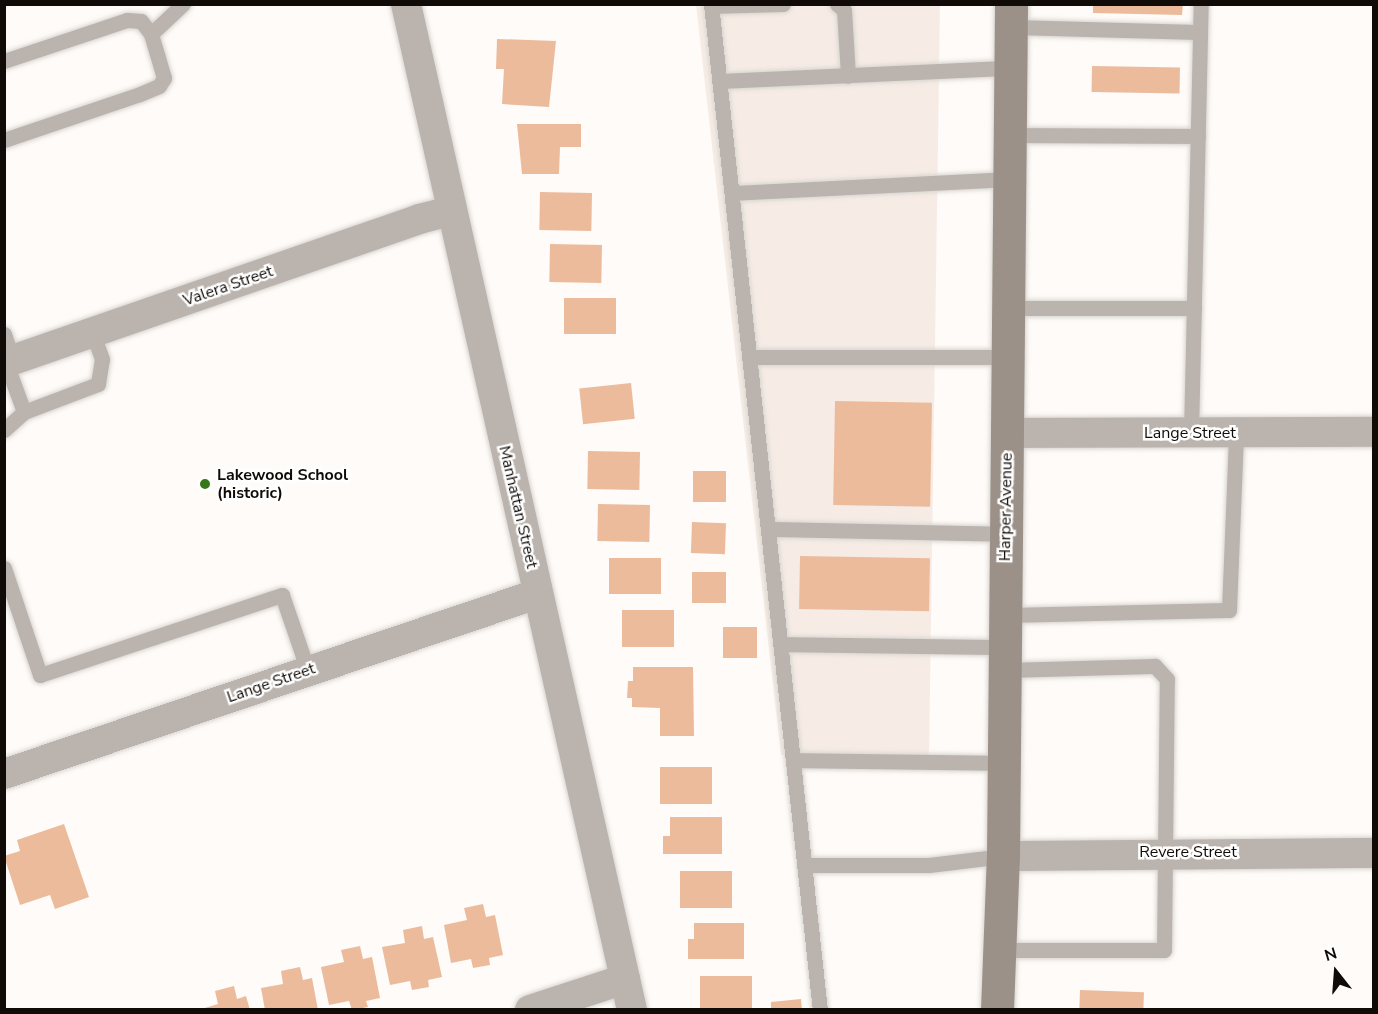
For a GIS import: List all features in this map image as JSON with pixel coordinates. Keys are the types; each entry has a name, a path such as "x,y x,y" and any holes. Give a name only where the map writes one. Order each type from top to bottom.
{"main road":[{"name":"Harper Avenue","path":"997,1010 1003,856 1011,16"}],"street":[{"name":"Manhattan Street","path":"406,4 632,1010"},
{"name":"Valera Street","path":"7,355 93,333 419,219 452,211"},
{"name":"Lange Street","path":"1007,433 1374,432"},
{"name":"Lange Street","path":"4,774 537,594"},
{"name":"Revere Street","path":"1003,856 1163,852 1374,853"},
{"path":"530,1010 625,979"}],"lane":[{"path":"152,34 183,4"},
{"path":"783,4 711,5 820,1010"},
{"path":"837,4 844,10 848,76"},
{"path":"1191,433 1201,4"},
{"path":"1011,16 1200,32"},
{"path":"4,61 127,20 141,21 152,34 164,78 159,86 4,140"},
{"path":"720,81 1010,68"},
{"path":"1009,135 1198,136"},
{"path":"732,193 1008,178"},
{"path":"1008,308 1194,308"},
{"path":"4,430 24,412 98,384 102,359 93,333"},
{"path":"7,355 24,412"},
{"path":"750,357 1008,357"},
{"path":"1005,615 1229,609 1236,432"},
{"path":"769,529 1006,534"},
{"path":"4,568 40,675 282,595 308,671"},
{"path":"781,644 1155,666 1167,679 1163,852 1164,950 1000,950"},
{"path":"794,760 1003,763"},
{"path":"806,865 929,865 1003,856"}],"shaded area":[{"path":"696,5 940,5 929,758 781,755"}],"building":[{"path":"1093,4 1183,4 1182,15 1093,13"},
{"path":"497,39 556,41 549,107 502,104 504,69 496,69"},
{"path":"1092,66 1180,68 1180,94 1092,92"},
{"path":"517,124 581,124 581,147 560,147 559,174 522,174"},
{"path":"540,192 592,193 591,231 539,230"},
{"path":"550,244 602,245 601,283 549,282"},
{"path":"564,298 616,298 616,334 564,334"},
{"path":"631,383 635,419 583,424 579,388"},
{"path":"835,401 932,403 930,507 833,505"},
{"path":"588,451 640,452 639,490 587,489"},
{"path":"693,471 726,471 726,502 693,502"},
{"path":"598,504 650,505 649,542 597,541"},
{"path":"692,522 726,523 725,554 691,553"},
{"path":"800,556 930,558 929,611 799,609"},
{"path":"609,558 661,558 661,594 609,594"},
{"path":"692,572 726,572 726,603 692,603"},
{"path":"622,610 674,610 674,647 622,647"},
{"path":"723,627 757,627 757,658 723,658"},
{"path":"633,667 693,667 694,736 660,736 660,708 632,707 632,698 627,698 628,681 633,681"},
{"path":"660,767 712,767 712,804 660,804"},
{"path":"670,817 722,817 722,854 663,854 663,836 670,836"},
{"path":"64,824 89,897 55,909 50,895 20,905 4,856 20,851 17,840"},
{"path":"680,871 732,871 732,908 680,908"},
{"path":"483,904 486,917 495,915 503,955 489,958 490,965 473,968 471,959 451,963 444,925 467,920 464,908"},
{"path":"694,923 744,923 744,959 688,959 688,939 694,939"},
{"path":"422,926 424,939 433,937 442,977 428,980 429,987 412,990 410,981 390,985 382,947 405,943 403,930"},
{"path":"360,946 363,959 372,957 380,998 366,1001 368,1007 352,1010 349,1001 329,1005 321,967 344,962 341,950"},
{"path":"300,967 303,980 312,978 318,1010 265,1010 261,988 283,984 281,971"},
{"path":"700,976 752,976 752,1010 700,1010"},
{"path":"234,986 237,999 246,996 250,1010 198,1010 218,1004 215,991"},
{"path":"1080,990 1144,992 1143,1010 1079,1010"},
{"path":"801,999 802,1010 771,1010 771,1002"}],"place":[{"name":"Lakewood School (historic)","path":"205,484"}]}
